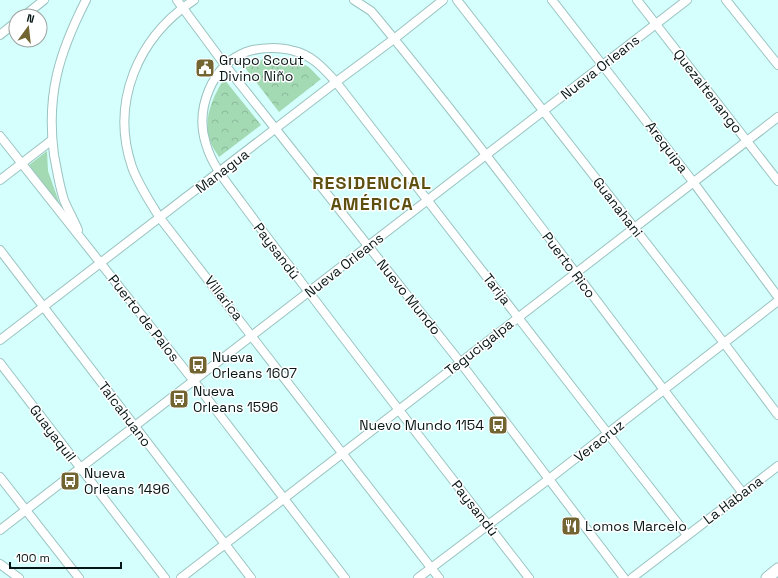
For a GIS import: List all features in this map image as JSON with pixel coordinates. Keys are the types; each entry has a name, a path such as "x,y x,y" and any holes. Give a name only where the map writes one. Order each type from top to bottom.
{"main road":[{"path":"767,578 778,569"}],"street":[{"path":"34,8 44,0"},
{"path":"84,242 65,202 60,186 52,140 51,117 53,92 59,66 67,40 86,0"},
{"name":"Nuevo Mundo","path":"176,0 225,65 460,362 624,578"},
{"name":"Villarica","path":"194,0 182,8 158,31 143,53 132,78 125,106 124,123 132,166 144,193 160,218 440,578"},
{"path":"354,0 370,11 394,39"},
{"name":"Managua","path":"0,340 443,0"},
{"name":"Guanahani","path":"457,0 724,343 778,415"},
{"name":"Arequipa","path":"552,0 694,183 778,297"},
{"name":"Quezaltenango","path":"637,0 778,181"},
{"name":"Nueva Orleans","path":"0,530 687,0"},
{"path":"726,0 778,65"},
{"path":"0,35 8,28"},
{"name":"Puerto Rico","path":"394,39 486,155 742,492"},
{"name":"Paysandú","path":"336,82 308,56 278,48 247,52 225,65 211,86 206,98 203,114 205,144 219,173 529,578"},
{"name":"Tarija","path":"336,82 607,434 687,535"},
{"name":"Tegucigalpa","path":"181,578 518,317 748,142 778,117"},
{"name":"Puerto de Palos","path":"0,136 193,380 346,578"},
{"path":"0,180 52,140"},
{"name":"Talcahuano","path":"0,250 251,578"},
{"name":"Veracruz","path":"418,578 664,391 778,300"},
{"name":"Guayaquil","path":"0,363 165,578"},
{"name":"La Habana","path":"632,578 742,492 778,466"},
{"path":"0,477 80,578"},
{"path":"0,564 19,578"}],"green space":[{"path":"265,59 297,62 309,67 321,79 279,112 243,65"},
{"path":"224,79 261,125 219,157 210,141 207,125 210,109 216,93"},
{"path":"47,151 48,171 60,205 29,165"}],"place":[{"name":"Grupo Scout Divino Niño","path":"205,68"},
{"name":"Nueva Orleans 1607","path":"198,365"},
{"name":"Nueva Orleans 1596","path":"179,399"},
{"name":"Nuevo Mundo 1154","path":"498,425"},
{"name":"Nueva Orleans 1496","path":"70,481"},
{"name":"Lomos Marcelo","path":"571,526"}],"district":[{"name":"RESIDENCIAL AMÉRICA","path":"372,193"}]}
